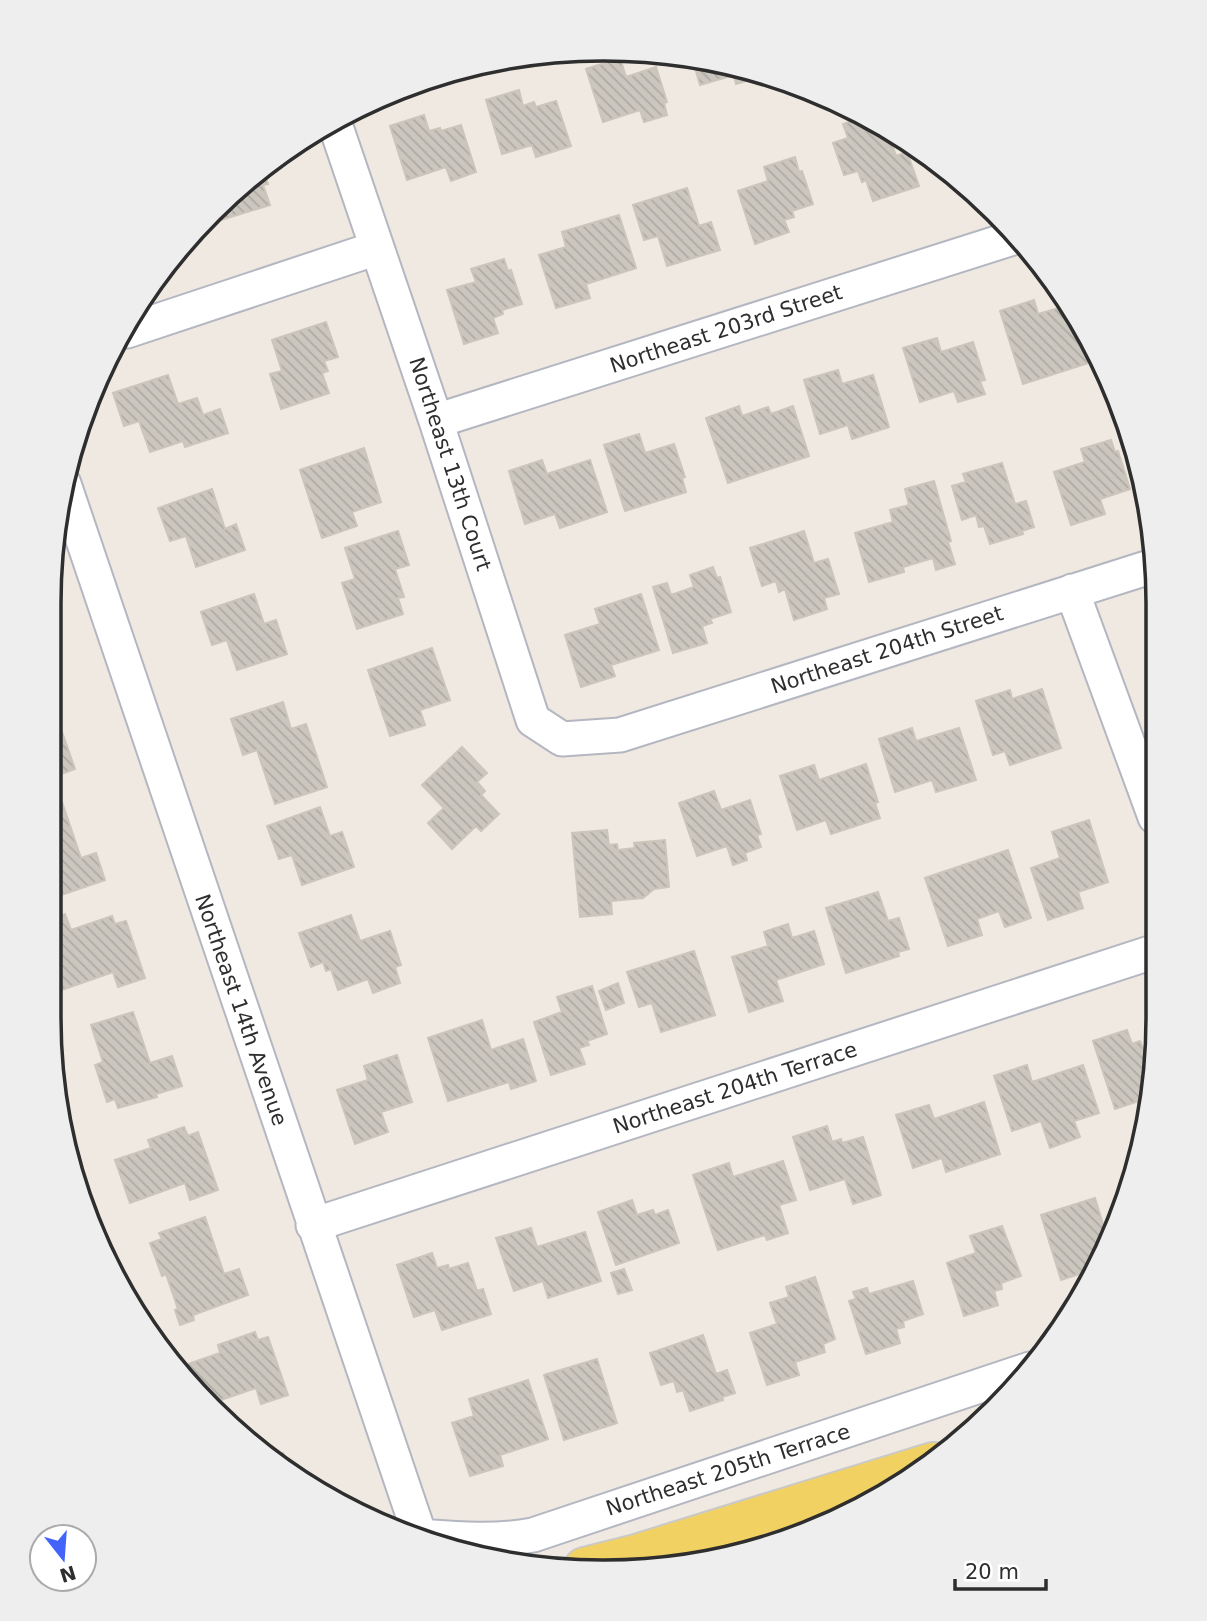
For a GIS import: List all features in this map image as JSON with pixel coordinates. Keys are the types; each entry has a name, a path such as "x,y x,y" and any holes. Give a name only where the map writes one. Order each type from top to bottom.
{"main road":[{"path":"613,1560 897,1473"}],"street":[{"name":"Northeast 13th Court","path":"337,131 436,421 533,720 562,739 620,736"},
{"name":"Northeast 203rd Street","path":"436,421 1006,241"},
{"path":"137,328 377,248"},
{"name":"Northeast 14th Avenue","path":"70,511 417,1526"},
{"name":"Northeast 204th Street","path":"620,736 1145,568"},
{"path":"1072,591 1146,792"},
{"name":"Northeast 204th Terrace","path":"313,1225 1146,954"},
{"name":"Northeast 205th Terrace","path":"457,1539 507,1540 533,1535 1011,1376"}],"building":[{"path":"610,61 621,61 626,77 656,67 667,102 664,103 667,115 644,122 640,110 603,122 586,69"},
{"path":"696,70 729,77 700,85"},
{"path":"735,78 747,81 736,84"},
{"path":"519,90 523,106 534,102 536,107 556,101 571,146 536,157 532,145 502,154 486,100"},
{"path":"424,115 429,131 440,128 441,131 461,125 476,172 451,181 446,167 407,180 390,126"},
{"path":"851,121 875,134 892,145 896,156 905,153 908,155 919,186 873,201 866,180 862,182 858,171 844,175 833,143 848,138 843,124"},
{"path":"795,157 813,204 792,211 794,217 784,220 789,232 755,244 738,191 768,181 764,167"},
{"path":"266,179 268,184 263,185 270,205 221,220"},
{"path":"687,188 699,226 711,222 720,250 667,266 658,236 644,240 633,205"},
{"path":"619,215 636,268 586,284 590,298 556,308 539,255 566,247 562,232"},
{"path":"504,259 508,271 511,270 522,304 502,310 503,314 493,318 498,333 464,344 447,290 476,282 471,269"},
{"path":"1034,300 1038,314 1058,308 1089,363 1023,384 1000,311"},
{"path":"326,322 338,357 324,361 328,371 322,373 329,393 281,409 270,374 282,371 272,340"},
{"path":"937,338 941,352 973,342 985,380 980,381 985,394 958,402 954,391 920,402 903,348"},
{"path":"838,370 842,384 873,375 889,427 852,439 848,425 820,434 804,380"},
{"path":"168,375 178,404 197,398 203,415 220,409 228,433 185,447 183,441 150,452 139,421 124,426 113,393"},
{"path":"739,406 742,416 768,407 771,414 793,406 809,456 728,483 706,418"},
{"path":"639,434 645,453 674,444 685,477 682,478 686,492 625,511 604,445"},
{"path":"1111,440 1115,452 1118,451 1130,489 1100,499 1105,514 1071,525 1054,472 1085,462 1081,449"},
{"path":"364,448 381,502 352,512 357,526 322,538 300,470"},
{"path":"542,460 547,474 590,460 607,512 560,528 555,514 525,524 509,471"},
{"path":"1002,463 1015,504 1026,501 1034,527 1022,531 1023,534 990,544 984,526 979,527 976,515 962,520 952,486 966,482 963,474"},
{"path":"934,481 955,564 936,570 933,558 903,567 904,572 869,582 855,533 893,522 890,510 909,505 905,489"},
{"path":"212,489 225,529 236,524 245,550 196,567 186,536 170,541 158,508"},
{"path":"398,531 409,565 395,569 404,597 398,598 403,614 357,629 342,583 355,579 345,548"},
{"path":"804,531 814,563 828,559 839,594 824,598 827,609 794,620 785,589 779,592 776,581 762,586 750,548"},
{"path":"713,567 717,578 720,577 731,612 710,619 712,623 702,626 707,643 673,653 653,587 667,583 671,595 694,587 690,575"},
{"path":"254,594 264,624 276,620 287,654 237,670 227,640 212,645 201,612"},
{"path":"641,594 659,650 611,665 615,676 581,687 565,635 600,624 595,609"},
{"path":"432,648 450,700 420,710 425,725 390,736 368,670"},
{"path":"1042,689 1061,748 1010,765 1005,751 993,755 976,701 1010,690 1012,699"},
{"path":"283,702 291,729 306,724 327,787 275,804 257,750 243,755 231,719"},
{"path":"912,728 916,741 959,728 976,780 936,792 932,780 895,792 879,739"},
{"path":"61,729 75,769 61,774"},
{"path":"462,747 487,773 477,782 485,791 481,795 499,814 481,831 476,826 452,849 428,823 444,808 422,785"},
{"path":"866,764 880,818 831,834 826,820 797,830 780,776 814,765 819,780"},
{"path":"714,791 721,810 750,800 761,834 757,835 761,847 745,853 747,860 733,865 727,846 697,856 679,803"},
{"path":"61,802 81,858 96,853 105,880 61,895"},
{"path":"320,807 330,836 342,832 354,867 302,885 292,855 279,859 267,826"},
{"path":"1089,820 1108,882 1078,892 1083,908 1048,920 1031,868 1060,858 1052,832"},
{"path":"607,830 609,845 617,844 618,850 635,848 634,843 665,840 669,887 654,889 643,898 611,901 612,914 580,917 572,833"},
{"path":"1008,850 1031,918 1005,927 999,911 977,919 982,935 948,946 925,878"},
{"path":"878,892 888,921 899,918 909,949 898,952 899,956 846,973 826,908"},
{"path":"65,914 71,930 112,916 115,924 126,921 145,978 118,987 113,972 61,990 61,916"},
{"path":"351,915 360,941 390,931 401,965 395,967 400,983 373,993 368,979 338,990 331,969 326,971 323,962 311,967 299,933"},
{"path":"788,924 792,938 814,931 824,964 776,980 783,1001 749,1012 732,957 768,946 764,932"},
{"path":"694,951 715,1015 661,1032 652,1003 639,1007 627,972"},
{"path":"618,983 624,1003 606,1010 599,991"},
{"path":"592,986 607,1034 587,1041 589,1045 579,1048 585,1064 551,1075 534,1022 562,1012 557,997"},
{"path":"133,1012 150,1063 172,1056 182,1086 156,1094 157,1097 118,1108 115,1099 107,1102 95,1065 103,1062 91,1025"},
{"path":"482,1020 491,1050 523,1039 536,1081 511,1089 509,1082 448,1101 428,1038"},
{"path":"1127,1030 1132,1044 1140,1041 1145,1047 1139,1101 1115,1109 1093,1041"},
{"path":"397,1055 412,1102 381,1112 388,1132 355,1144 337,1090 368,1080 364,1066"},
{"path":"1027,1065 1032,1082 1083,1065 1099,1113 1074,1121 1080,1137 1050,1148 1041,1121 1012,1131 994,1076"},
{"path":"984,1102 1000,1154 946,1172 942,1158 913,1168 896,1115 929,1105 934,1119"},
{"path":"827,1126 832,1142 841,1139 842,1143 863,1137 881,1195 853,1204 845,1179 810,1190 793,1137"},
{"path":"184,1127 188,1136 198,1132 218,1190 190,1200 185,1183 130,1203 115,1160 151,1148 148,1140"},
{"path":"783,1161 796,1200 779,1205 788,1233 767,1240 765,1235 718,1250 693,1175 729,1163 733,1177"},
{"path":"1095,1198 1104,1226 1081,1273 1061,1280 1041,1215"},
{"path":"632,1200 637,1215 653,1210 655,1215 668,1210 679,1243 616,1265 598,1212"},
{"path":"205,1217 224,1274 239,1269 248,1295 193,1315 194,1320 180,1325 175,1310 178,1309 166,1274 162,1276 150,1243 162,1239 159,1233"},
{"path":"1002,1226 1021,1276 1001,1283 1002,1289 994,1291 998,1305 964,1316 947,1263 976,1253 970,1236"},
{"path":"531,1228 537,1247 585,1232 601,1281 548,1298 543,1281 514,1291 496,1238"},
{"path":"432,1253 437,1268 448,1265 449,1269 468,1263 477,1291 483,1289 491,1314 442,1330 435,1310 414,1317 397,1265"},
{"path":"624,1269 632,1290 618,1294 611,1273"},
{"path":"815,1277 835,1339 823,1344 825,1352 795,1362 799,1375 767,1385 750,1333 777,1324 770,1303 789,1297 786,1287"},
{"path":"913,1281 923,1314 903,1321 904,1327 896,1329 900,1343 866,1354 849,1301 856,1299 853,1292 867,1288 869,1294"},
{"path":"255,1332 258,1340 268,1337 288,1395 261,1404 256,1388 219,1400 187,1364 220,1353 218,1345"},
{"path":"703,1335 716,1374 727,1370 735,1393 690,1411 683,1390 677,1392 674,1381 661,1385 650,1353"},
{"path":"597,1359 617,1423 564,1440 544,1375"},
{"path":"528,1380 548,1439 500,1455 503,1466 470,1476 452,1423 474,1416 469,1399"}]}
